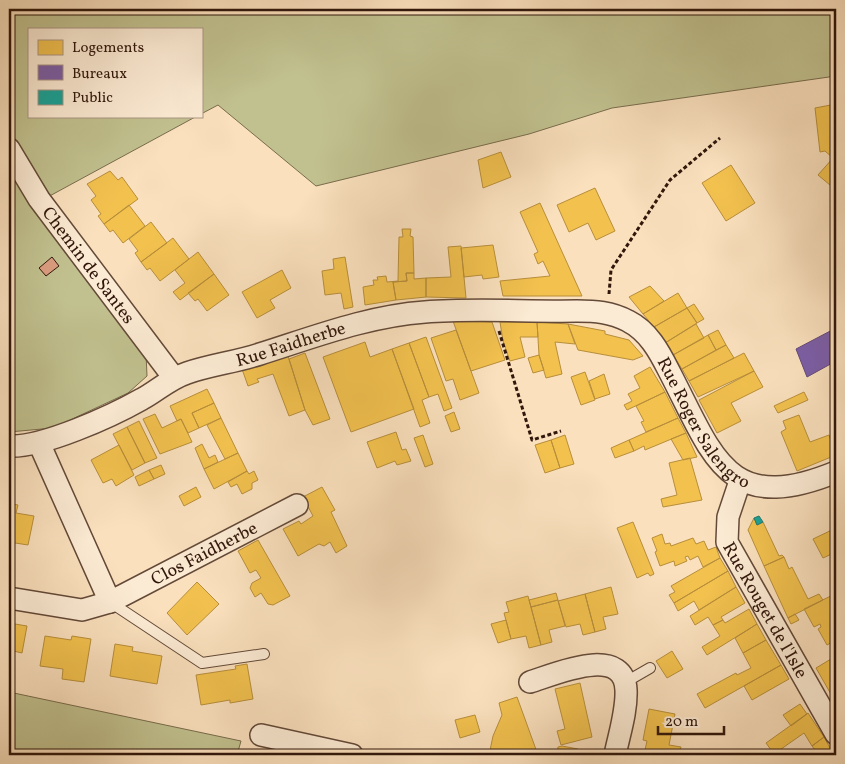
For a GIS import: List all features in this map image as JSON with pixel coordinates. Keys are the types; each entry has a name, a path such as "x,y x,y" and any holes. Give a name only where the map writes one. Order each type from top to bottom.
{"street":[{"name":"Chemin de Santes","path":"9,149 39,199 174,378"},
{"name":"Rue Faidherbe","path":"9,446 38,443 135,403 174,378 371,320 425,312 598,312"},
{"name":"Rue Roger Salengro","path":"598,312 628,321 648,337 664,360 714,456 740,481 752,486 778,488 810,483 836,472"},
{"path":"38,443 110,602"},
{"name":"Rue Rouget de l'Isle","path":"740,481 728,517 727,542 836,734"},
{"name":"Clos Faidherbe","path":"9,598 82,610 110,602 297,505"},
{"path":"530,682 582,666 598,664 615,670 624,683 625,696 616,755"},
{"path":"261,735 352,755"}],"lane":[{"path":"110,602 202,663 264,654"},
{"path":"624,683 650,668"}],"path":[{"path":"598,312 611,270 670,180 720,138"},
{"path":"498,312 499,337 532,440 561,431"}],"green space":[{"path":"9,9 836,9 836,76 612,108 529,134 316,186 218,105 202,113 202,28 28,28 28,118 193,118 33,205 146,354 147,376 128,393 53,428 9,432"},
{"path":"9,692 241,741 237,755 9,755"}],"building: Logements":[{"path":"836,104 836,190 818,175 833,158 825,151 820,152 815,108"},
{"path":"501,152 511,177 483,188 478,160"},
{"path":"731,165 755,203 726,221 702,183"},
{"path":"110,171 118,180 122,177 138,199 104,224 98,216 101,214 91,200 96,196 87,184"},
{"path":"595,188 615,231 596,240 588,223 569,232 557,205"},
{"path":"540,203 582,296 503,296 500,281 550,276 543,261 538,264 534,254 538,252 520,212"},
{"path":"129,205 145,226 123,243 113,230 110,232 104,224"},
{"path":"151,222 167,243 141,262 135,253 138,251 129,239"},
{"path":"402,229 411,229 414,273 406,273 407,281 393,282 396,300 365,305 363,287 374,285 373,280 378,280 377,277 386,276 387,282 398,281 399,237 403,237"},
{"path":"173,238 189,259 160,281 150,268 147,270 141,262"},
{"path":"493,245 499,277 483,279 482,275 464,277 461,248"},
{"path":"461,246 466,298 426,297 426,278 451,277 448,247"},
{"path":"198,252 214,274 180,300 173,292 185,283 175,270"},
{"path":"345,257 353,307 344,309 341,293 325,295 322,271 334,269 333,259"},
{"path":"282,270 291,288 270,300 275,308 257,318 242,292"},
{"path":"406,273 414,273 414,279 426,278 426,297 396,300 393,282 407,281"},
{"path":"214,274 229,295 207,311 198,299 195,301 188,293"},
{"path":"650,286 664,301 643,314 629,297"},
{"path":"678,293 687,308 654,327 643,314"},
{"path":"694,304 704,319 697,323 687,308"},
{"path":"687,308 697,323 665,343 654,327"},
{"path":"453,321 492,322 505,360 471,371"},
{"path":"500,322 537,322 538,337 520,337 525,357 510,361 503,341"},
{"path":"537,322 568,324 575,344 555,342 562,374 546,378 539,355"},
{"path":"568,324 605,331 605,334 629,340 643,356 633,360 578,350"},
{"path":"696,324 704,338 673,355 665,343"},
{"path":"456,330 479,393 460,400 453,379 446,381 431,338"},
{"path":"718,330 726,345 716,350 708,335"},
{"path":"708,335 716,350 682,369 673,355"},
{"path":"426,337 452,408 444,411 438,394 429,397 409,343"},
{"path":"365,342 370,357 392,349 414,409 351,432 323,357"},
{"path":"409,343 429,397 422,400 430,423 420,427 392,349"},
{"path":"726,345 734,358 689,381 682,369"},
{"path":"287,353 305,410 289,416 273,374 257,379 259,382 248,386 242,369"},
{"path":"305,353 330,419 313,425 305,410 289,359"},
{"path":"744,353 754,371 698,397 689,381"},
{"path":"539,355 544,370 533,373 528,358"},
{"path":"650,367 665,392 627,410 624,405 632,401 628,394 640,388 634,376"},
{"path":"754,371 763,387 731,403 741,421 717,433 699,400"},
{"path":"585,372 595,400 581,405 571,377"},
{"path":"604,374 610,394 595,399 589,381"},
{"path":"207,389 214,403 192,413 199,428 188,433 181,419 177,421 170,406"},
{"path":"665,392 678,418 646,432 641,422 644,421 636,406"},
{"path":"804,392 808,400 778,413 774,406"},
{"path":"214,403 221,418 199,428 192,413"},
{"path":"454,412 460,429 451,432 445,416"},
{"path":"155,414 162,428 181,419 192,442 160,454 143,419"},
{"path":"799,415 810,442 829,435 836,455 797,471 781,432 786,429 783,421"},
{"path":"221,418 238,453 225,459 207,425"},
{"path":"678,418 686,433 645,450 644,446 634,451 629,440"},
{"path":"139,421 157,458 145,463 127,427"},
{"path":"127,427 145,463 132,470 113,434"},
{"path":"396,432 402,450 406,449 411,461 397,465 395,461 377,468 367,442"},
{"path":"686,433 697,457 683,460 671,439"},
{"path":"423,435 433,464 425,467 414,438"},
{"path":"565,435 574,464 560,468 551,440"},
{"path":"551,440 560,468 545,473 535,445"},
{"path":"629,440 634,451 615,458 611,448"},
{"path":"202,444 209,458 215,455 218,462 204,469 195,448"},
{"path":"119,445 134,475 116,486 112,479 103,483 91,460"},
{"path":"238,453 247,471 214,489 204,469"},
{"path":"690,458 702,500 663,507 661,499 677,495 669,463"},
{"path":"161,465 165,474 154,479 149,470"},
{"path":"149,470 154,479 139,486 135,477"},
{"path":"247,471 249,474 254,471 258,480 252,483 252,489 242,494 237,484 231,487 228,482"},
{"path":"196,487 201,497 184,506 179,496"},
{"path":"322,487 335,510 331,512 347,546 336,553 330,542 324,546 319,544 298,556 283,529 299,521 301,524 313,516 303,497"},
{"path":"9,503 18,505 16,513 34,516 28,545 9,542"},
{"path":"754,518 757,525 763,522 779,556 782,555 784,557 764,566 748,530"},
{"path":"836,520 836,552 823,558 813,539 834,529 831,523"},
{"path":"633,522 654,574 650,576 648,573 637,578 617,528"},
{"path":"662,534 665,544 670,543 671,546 693,538 696,544 704,541 708,550 716,547 720,558 703,567 698,556 690,560 688,556 685,557 687,561 675,566 674,561 660,566 652,538"},
{"path":"258,540 290,596 273,605 268,604 261,593 255,597 250,588 252,583 261,578 256,570 250,573 238,551"},
{"path":"784,557 789,569 792,567 808,599 819,594 823,600 788,618 764,566"},
{"path":"720,558 728,571 674,603 669,595 675,592 671,586"},
{"path":"728,571 736,587 699,610 694,601 678,611 674,603"},
{"path":"197,582 219,604 187,635 167,613"},
{"path":"611,587 618,614 603,617 606,629 595,632 585,594"},
{"path":"736,587 745,603 721,617 723,620 713,625 708,617 695,625 690,616"},
{"path":"556,593 558,600 531,607 529,600"},
{"path":"585,594 595,632 583,635 580,624 566,627 558,601"},
{"path":"835,594 836,640 827,645 818,629 821,627 820,624 814,627 804,609"},
{"path":"528,596 541,645 529,648 526,636 511,639 504,613 509,612 506,602"},
{"path":"558,600 565,626 549,630 552,642 541,645 531,607"},
{"path":"749,609 757,624 707,655 702,647 720,636 713,625 723,620 725,623"},
{"path":"795,614 799,620 791,624 788,618"},
{"path":"506,620 511,639 498,643 491,624"},
{"path":"9,623 27,626 22,653 9,650"},
{"path":"757,624 766,640 743,653 735,638"},
{"path":"45,636 71,640 72,636 91,639 84,682 62,679 63,669 40,666"},
{"path":"766,640 781,665 705,708 697,694 736,673 737,675 751,668 743,653"},
{"path":"115,644 133,647 132,651 162,656 157,684 110,676"},
{"path":"672,651 683,669 667,678 656,661"},
{"path":"836,656 836,703 816,668"},
{"path":"247,664 253,699 230,703 230,700 201,705 196,675 236,669 235,666"},
{"path":"781,665 789,679 752,700 744,686"},
{"path":"580,683 592,737 561,745 557,731 565,729 555,689"},
{"path":"517,697 538,755 489,755 493,736 502,715 499,703"},
{"path":"800,704 807,714 791,726 783,715"},
{"path":"649,709 675,714 669,745 681,747 679,755 645,750 647,741 643,740"},
{"path":"808,713 824,737 812,746 804,733 774,754 766,743"},
{"path":"475,715 480,732 460,738 455,720"},
{"path":"824,737 834,755 806,755 815,750 812,746"},
{"path":"558,747 578,749 577,752 593,755 557,755"},
{"path":"645,750 672,755 644,755"},
{"path":"269,751 287,755 269,755"}],"building: Bureaux":[{"path":"836,328 836,361 807,377 796,349"}],"building: Public":[{"path":"759,516 763,522 757,525 754,518"}],"building: Autres":[{"path":"52,257 59,266 46,276 39,268"}]}
